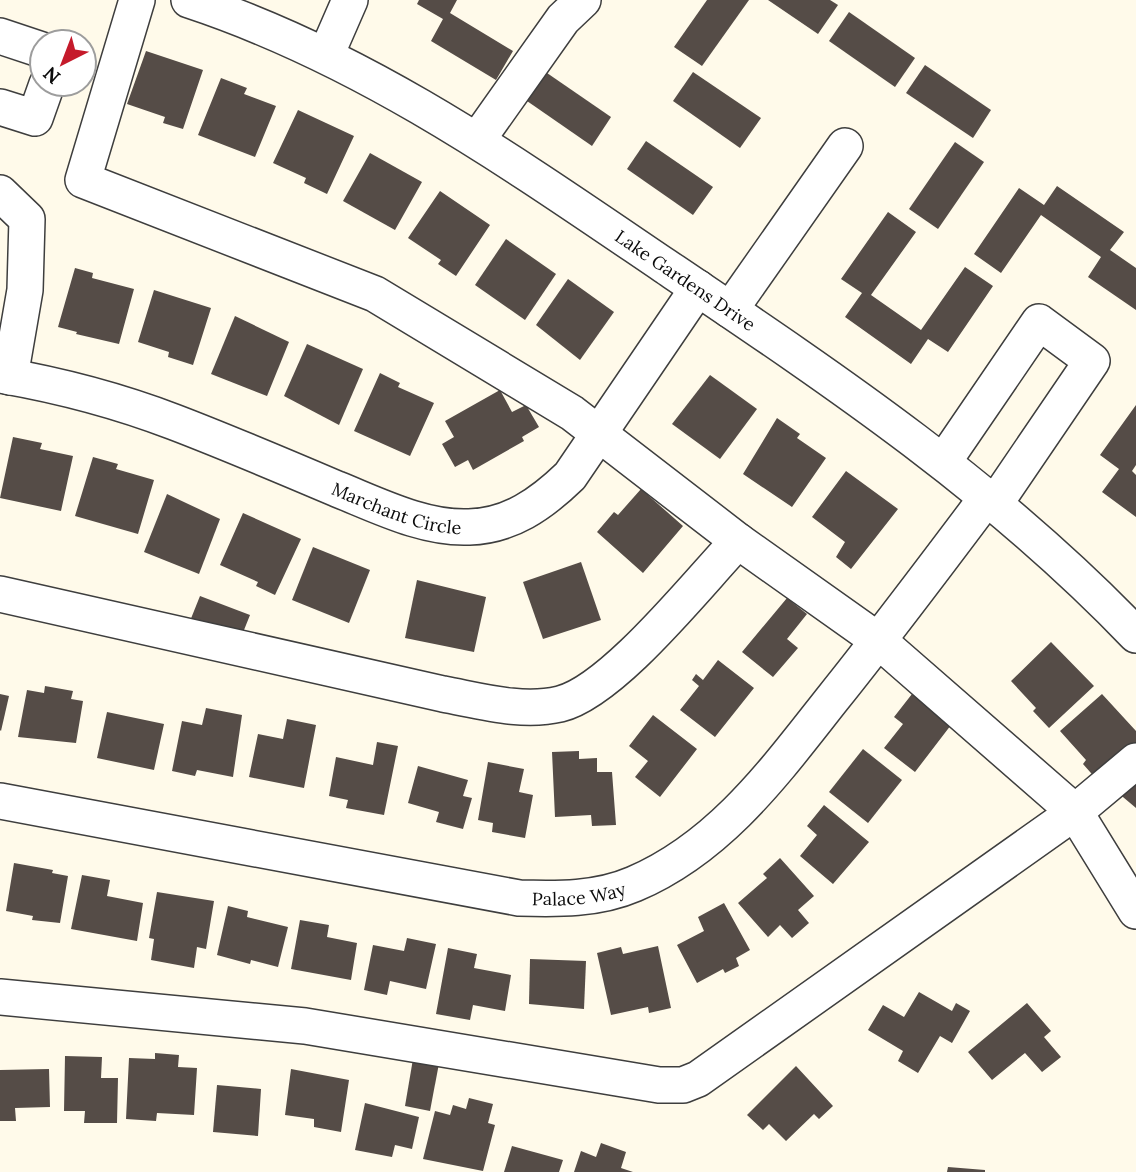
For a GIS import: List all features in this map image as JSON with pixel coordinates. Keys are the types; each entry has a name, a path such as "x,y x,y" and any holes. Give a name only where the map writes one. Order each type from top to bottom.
{"street":[{"path":"137,0 83,180 374,294 519,379 600,434 738,541 879,641 1075,813 1136,911"},
{"name":"Lake Gardens Drive","path":"189,0 226,12 326,55 409,97 478,139 730,310 944,461 992,499 1093,590 1136,635"},
{"path":"326,55 350,0"},
{"path":"478,139 563,19 583,0"},
{"path":"0,36 28,45"},
{"path":"0,107 35,118 42,98"},
{"path":"730,310 845,146"},
{"path":"0,193 27,219 12,288 5,376"},
{"name":"Marchant Circle","path":"5,376 173,421 390,511 432,522 468,527 509,520 547,499 570,476 698,288"},
{"name":"Palace Way","path":"0,801 519,898 577,899 632,885 687,856 752,799 992,499 1092,361 1039,322 944,461"},
{"path":"0,594 443,694 518,707 562,704 605,681 738,541"},
{"path":"0,997 304,1026 659,1086 682,1085 698,1079 1075,813 1136,761"}],"building":[{"path":"419,0 457,0 450,13 513,51 496,80 431,41 443,19 417,4"},
{"path":"707,0 749,0 702,66 674,47"},
{"path":"768,0 830,0 838,5 818,34"},
{"path":"849,12 915,58 895,87 829,41"},
{"path":"146,51 203,70 183,129 163,123 165,117 127,104"},
{"path":"925,65 991,110 973,138 906,93"},
{"path":"693,72 761,118 740,148 673,101"},
{"path":"547,73 611,117 592,146 527,101"},
{"path":"221,78 247,88 244,94 276,106 255,157 198,135"},
{"path":"298,110 354,136 327,194 304,183 306,178 273,163"},
{"path":"646,141 713,187 693,215 627,169"},
{"path":"955,142 984,162 938,229 909,209"},
{"path":"370,153 422,182 395,230 343,201"},
{"path":"1057,186 1124,232 1110,250 1136,268 1136,310 1088,277 1101,257 1041,215 1001,273 974,254 1019,188 1044,205"},
{"path":"440,191 490,225 456,276 438,264 441,260 408,238"},
{"path":"888,212 916,232 871,295 921,330 965,267 993,286 948,352 928,339 911,364 845,317 862,293 841,279"},
{"path":"506,239 556,274 525,320 475,285"},
{"path":"75,268 93,273 92,278 134,289 119,344 58,327"},
{"path":"568,279 614,312 580,360 536,325"},
{"path":"154,290 211,308 193,365 168,357 169,352 138,342"},
{"path":"235,316 289,342 267,396 211,374"},
{"path":"307,344 363,369 339,425 284,396"},
{"path":"380,373 400,383 398,387 434,403 410,456 354,431"},
{"path":"710,375 757,409 720,459 672,424"},
{"path":"500,390 512,412 526,405 539,427 522,437 524,441 473,470 468,460 455,467 442,444 454,437 445,421"},
{"path":"1136,405 1136,465 1132,471 1136,475 1136,517 1102,492 1119,469 1100,455"},
{"path":"777,418 800,434 797,438 826,458 792,507 743,474"},
{"path":"13,437 42,443 40,449 73,456 61,511 0,498"},
{"path":"93,457 118,464 116,469 154,480 138,534 75,516"},
{"path":"846,471 898,509 851,569 836,557 845,542 812,517"},
{"path":"641,489 683,526 643,573 597,532 614,512 618,515"},
{"path":"167,494 220,519 199,574 144,552"},
{"path":"243,513 301,539 275,595 256,586 258,582 220,565"},
{"path":"313,547 370,570 349,623 292,600"},
{"path":"581,562 601,620 543,639 523,582"},
{"path":"417,580 486,597 474,652 405,638"},
{"path":"200,596 250,615 240,640 190,621"},
{"path":"787,598 807,614 787,639 798,648 773,677 742,652"},
{"path":"1051,642 1094,686 1049,728 1033,711 1036,708 1011,681"},
{"path":"718,660 754,688 715,737 680,710 699,686 692,680 696,674 703,680"},
{"path":"45,686 73,691 71,699 83,701 76,743 18,737 27,690 44,693"},
{"path":"0,694 9,696 1,731 0,730"},
{"path":"912,694 951,725 915,772 884,748 903,724 894,717"},
{"path":"1102,694 1136,731 1136,747 1098,781 1083,764 1086,760 1060,731"},
{"path":"206,708 242,715 233,777 197,770 195,776 172,771 182,721 202,725"},
{"path":"107,712 164,724 154,770 97,758"},
{"path":"653,715 697,749 660,797 635,777 648,761 629,746"},
{"path":"287,719 316,725 304,788 249,777 258,734 283,739"},
{"path":"377,742 398,746 384,815 346,808 348,800 329,796 336,757 373,765"},
{"path":"863,749 902,780 868,823 829,792"},
{"path":"579,751 579,759 597,758 597,772 612,772 616,825 592,826 591,815 555,817 552,752"},
{"path":"488,762 524,769 519,792 533,795 525,838 492,832 493,823 478,820"},
{"path":"418,766 468,780 463,796 472,798 463,829 436,822 439,812 408,803"},
{"path":"1136,774 1136,808 1117,792"},
{"path":"824,805 869,842 833,884 800,856 817,835 807,826"},
{"path":"780,858 814,896 798,910 809,923 792,938 780,925 768,937 738,903 767,878 763,874"},
{"path":"14,863 53,870 52,873 68,876 60,923 32,920 33,916 6,911"},
{"path":"82,875 110,880 107,896 143,903 137,941 71,929"},
{"path":"157,892 214,901 206,949 197,947 194,968 151,960 154,939 149,938"},
{"path":"724,903 750,950 736,958 739,966 725,973 723,969 697,983 677,945 704,931 698,917"},
{"path":"228,906 248,911 247,917 288,927 278,967 251,960 250,964 217,955"},
{"path":"300,920 329,925 327,937 357,943 351,980 291,969"},
{"path":"407,938 436,944 426,989 390,981 387,995 364,990 373,945 404,951"},
{"path":"658,946 671,1008 649,1013 648,1007 611,1015 597,953 621,947 623,954"},
{"path":"448,948 477,954 474,968 511,975 505,1011 473,1005 470,1020 436,1014"},
{"path":"530,959 586,961 584,1009 529,1004"},
{"path":"919,992 952,1011 956,1003 970,1011 952,1043 940,1036 918,1073 898,1061 903,1051 868,1030 883,1005 904,1017"},
{"path":"1027,1003 1051,1031 1044,1037 1061,1057 1042,1072 1025,1053 992,1080 968,1052"},
{"path":"155,1053 179,1055 178,1067 197,1068 194,1115 157,1113 156,1121 126,1119 129,1058 155,1059"},
{"path":"414,1053 440,1058 430,1111 405,1106"},
{"path":"65,1056 102,1057 101,1078 118,1078 117,1123 84,1123 85,1111 64,1111"},
{"path":"796,1066 833,1106 819,1119 814,1114 786,1141 769,1124 763,1130 747,1115"},
{"path":"49,1069 50,1107 15,1108 16,1121 0,1121 0,1070"},
{"path":"291,1069 349,1080 341,1132 314,1127 314,1119 285,1115"},
{"path":"217,1085 261,1089 258,1136 213,1132"},
{"path":"469,1098 493,1104 488,1123 495,1125 483,1171 423,1159 435,1111 450,1115 453,1105 466,1109"},
{"path":"365,1103 419,1117 412,1149 395,1145 392,1157 355,1150"},
{"path":"601,1143 626,1152 621,1168 633,1172 574,1172 581,1151 596,1157"},
{"path":"512,1146 563,1160 559,1172 504,1172"},
{"path":"948,1167 985,1170 985,1172 947,1172"}]}
